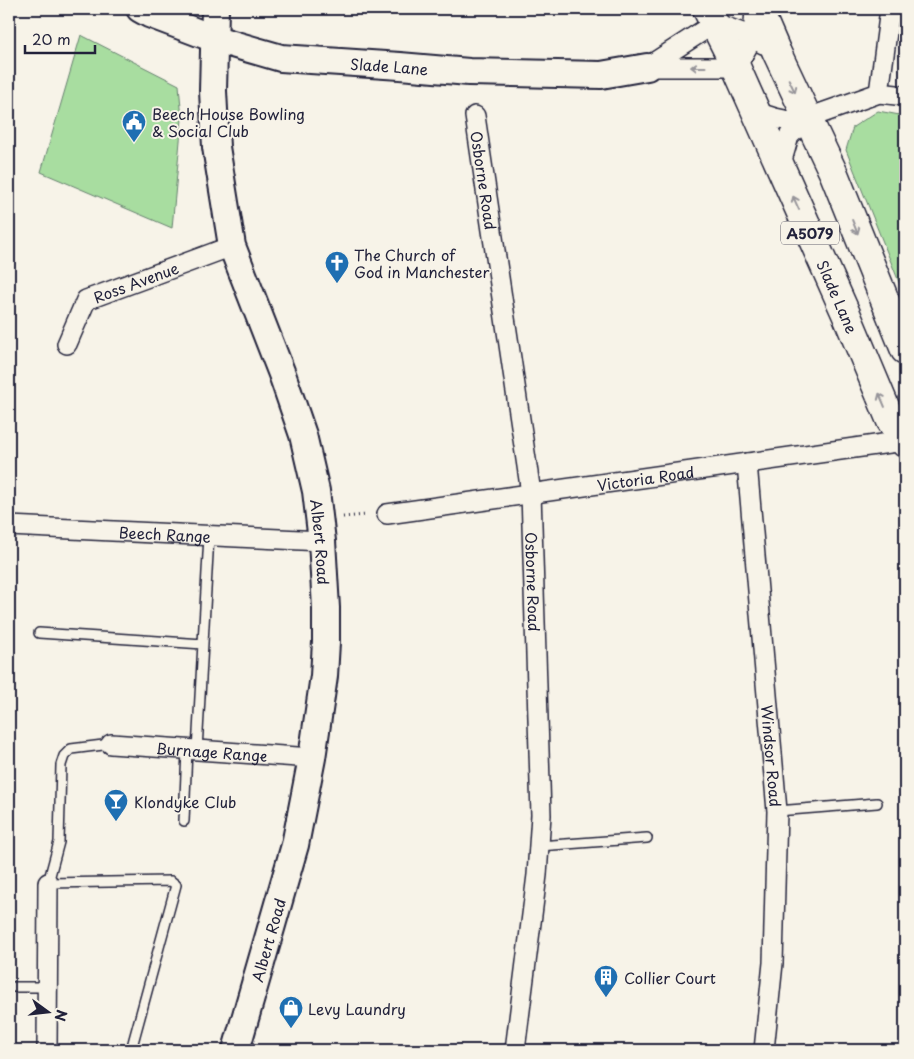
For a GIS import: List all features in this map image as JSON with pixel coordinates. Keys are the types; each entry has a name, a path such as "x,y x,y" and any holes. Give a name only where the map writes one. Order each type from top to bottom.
{"main road":[{"name":"Slade Lane","path":"140,9 215,39 281,58 469,72 601,74 647,67"},
{"name":"Albert Road","path":"215,9 213,91 216,147 232,246 282,374 303,434 316,491 321,530 326,608 324,676 312,758 295,845 236,1050"},
{"name":"A5079","path":"757,9 834,174 905,350"},
{"name":"Slade Lane","path":"711,16 736,67 847,316 891,421 905,441"}],"street":[{"path":"736,67 753,37 757,9"},
{"path":"879,93 890,9"},
{"path":"711,16 753,37 777,53"},
{"name":"Slade Lane","path":"647,67 711,16"},
{"name":"Slade Lane","path":"647,67 736,67"},
{"path":"756,112 789,121 808,118 879,93 905,96"},
{"name":"Osborne Road","path":"474,116 531,493 541,815 540,846 516,1050"},
{"path":"780,167 788,136 808,118"},
{"name":"Ross Avenue","path":"67,344 86,300 232,246"},
{"name":"Victoria Road","path":"387,514 905,441"},
{"name":"Windsor Road","path":"747,463 777,811 773,963 764,1050"},
{"name":"Beech Range","path":"9,526 209,536 321,530"},
{"name":"Burnage Range","path":"111,744 312,758"},
{"path":"47,1050 48,883"}],"lane":[{"path":"184,821 203,644 209,536"},
{"path":"39,633 203,644"},
{"path":"111,744 71,748 64,756 61,765 59,842 48,883 171,881 176,885 131,1050"},
{"path":"777,811 877,803"},
{"path":"540,846 647,838"},
{"path":"9,987 47,987"}],"path":[{"path":"321,530 387,514"}],"green space":[{"path":"81,35 179,85 182,119 172,228 41,172"},
{"path":"878,111 905,116 905,297 846,150 853,127"}],"place":[{"name":"Beech House Bowling & Social Club","path":"134,143"},
{"name":"The Church of God in Manchester","path":"337,284"},
{"name":"Klondyke Club","path":"116,822"},
{"name":"Collier Court","path":"606,998"},
{"name":"Levy Laundry","path":"291,1029"}]}
